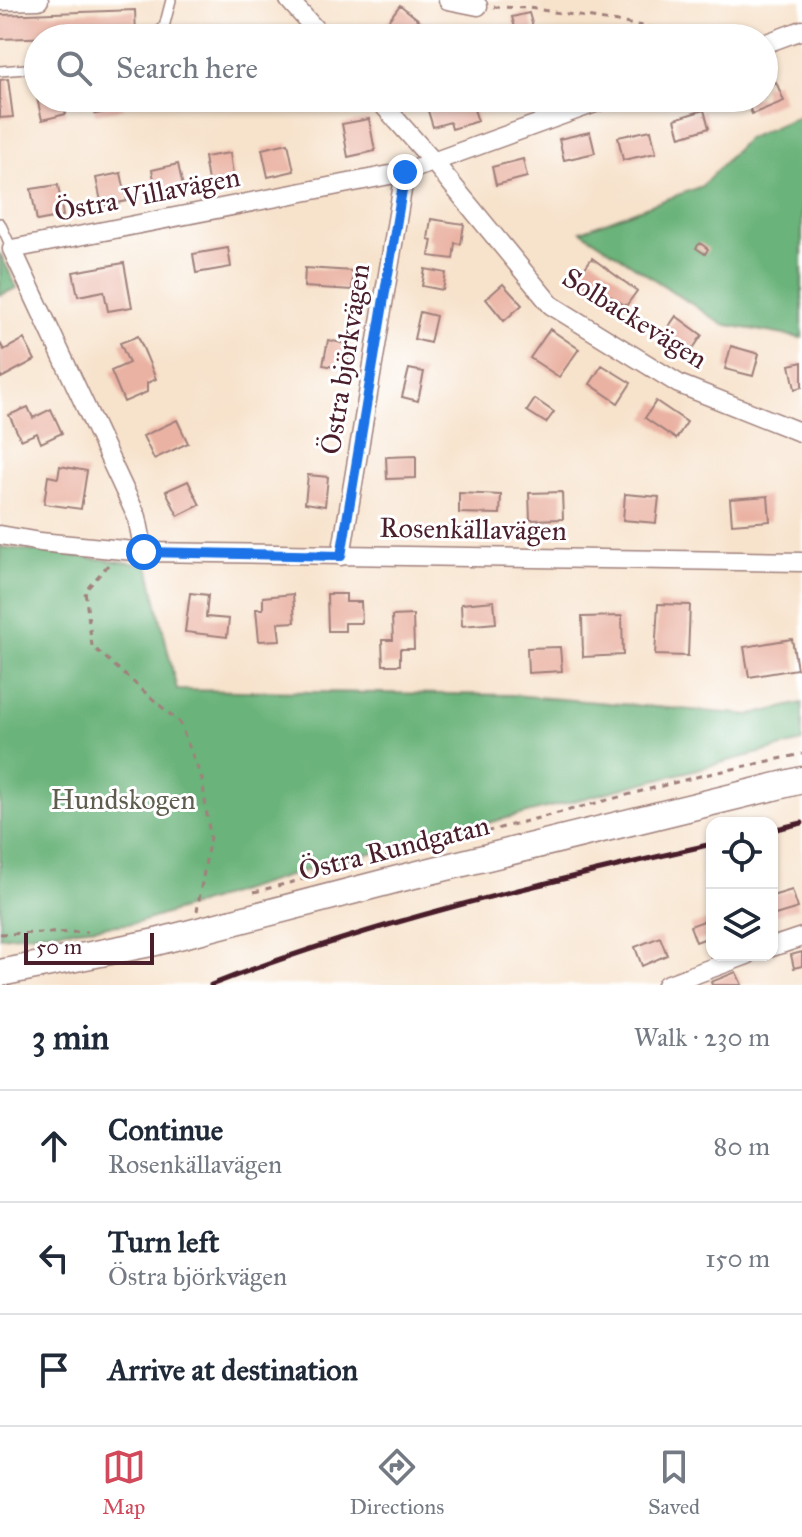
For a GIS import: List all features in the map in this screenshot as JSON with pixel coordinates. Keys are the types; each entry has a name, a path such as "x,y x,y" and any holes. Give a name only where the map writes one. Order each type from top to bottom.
{"main road":[{"name":"Östra Rundgatan","path":"0,973 156,942 802,780"}],"street":[{"path":"0,1 39,0"},
{"path":"289,0 310,24"},
{"path":"448,0 478,6"},
{"path":"778,39 802,30"},
{"name":"Solbackevägen","path":"389,112 551,305 679,384 802,433"},
{"name":"Östra Villavägen","path":"6,247 405,172 569,112"},
{"name":"Östra björkvägen","path":"341,556 405,172"},
{"path":"6,247 137,517 144,552"},
{"name":"Rosenkällavägen","path":"0,535 144,552 802,562"},
{"path":"778,945 802,937"},
{"path":"666,985 731,961"}],"lane":[{"path":"165,24 171,0"},
{"path":"0,71 24,69"},
{"path":"0,223 6,247"}],"path":[{"path":"478,6 529,8 630,24"},
{"path":"120,549 85,591 92,646 179,722 202,779 210,837 197,911"},
{"path":"248,895 686,780 802,754"},
{"path":"190,913 210,907"},
{"path":"0,934 95,932"}],"green space":[{"path":"802,115 802,338 722,324 581,231 702,186 746,139"},
{"path":"0,253 17,288 0,295"},
{"name":"Hundskogen","path":"0,547 148,565 177,690 513,695 751,715 802,703 802,742 317,867 137,923 0,937"}],"building":[{"path":"400,5 424,24 386,24"},
{"path":"135,10 136,24 24,24 24,38 0,39 0,15"},
{"path":"529,13 532,24 514,24 512,17"},
{"path":"8,79 13,117 0,118 0,80"},
{"path":"778,87 784,101 778,103"},
{"path":"40,112 66,112 66,114 42,120"},
{"path":"428,112 475,112 478,121 452,129 450,122 433,127"},
{"path":"705,112 709,128 680,137 675,119"},
{"path":"369,119 375,151 348,157 342,124"},
{"path":"651,130 656,153 623,160 618,137"},
{"path":"590,132 595,153 564,160 559,139"},
{"path":"288,143 294,171 268,177 262,149"},
{"path":"230,153 234,183 209,187 204,157"},
{"path":"523,159 527,177 496,185 492,167"},
{"path":"178,164 184,191 158,197 152,170"},
{"path":"121,173 127,201 102,206 96,178"},
{"path":"58,185 63,216 37,221 31,189"},
{"path":"431,219 464,224 461,244 455,243 453,259 429,256"},
{"path":"700,243 708,249 705,254 696,248"},
{"path":"228,248 231,267 196,273 193,254"},
{"path":"592,258 637,291 626,306 579,276"},
{"path":"124,263 132,307 108,311 104,291 78,296 73,272"},
{"path":"305,268 353,271 352,290 304,287"},
{"path":"425,269 446,273 443,290 422,286"},
{"path":"503,284 522,305 504,321 486,299"},
{"path":"420,312 436,316 430,343 414,339"},
{"path":"676,316 702,335 690,353 663,335"},
{"path":"550,329 579,349 559,377 530,358"},
{"path":"138,336 156,379 147,383 147,392 124,402 111,371 129,363 120,343"},
{"path":"24,339 35,360 1,378 0,343 4,350"},
{"path":"328,340 351,345 346,369 323,365"},
{"path":"731,346 759,354 753,376 725,369"},
{"path":"802,362 802,387 795,389 790,365"},
{"path":"602,365 631,383 618,403 590,384"},
{"path":"409,369 424,372 418,401 402,397"},
{"path":"535,399 554,412 546,423 527,411"},
{"path":"656,401 687,422 676,439 645,418"},
{"path":"28,407 33,418 51,409 62,433 41,443 37,433 21,440 9,415"},
{"path":"177,420 188,443 154,459 143,436"},
{"path":"416,456 416,478 387,479 386,457"},
{"path":"60,466 87,471 81,509 44,504 48,476 58,478"},
{"path":"308,475 328,477 325,506 305,503"},
{"path":"188,481 200,505 178,516 166,491"},
{"path":"562,492 563,519 530,520 529,493"},
{"path":"459,493 501,495 500,514 459,513"},
{"path":"625,494 659,497 656,523 623,520"},
{"path":"768,496 770,521 732,524 730,499"},
{"path":"190,593 208,595 206,617 229,619 227,637 185,632"},
{"path":"293,594 295,622 278,623 280,640 259,641 256,609 263,609 263,597"},
{"path":"327,594 346,594 346,602 361,602 362,623 345,623 345,631 328,631"},
{"path":"494,601 496,623 462,626 461,604"},
{"path":"658,604 690,605 688,656 655,655"},
{"path":"413,615 414,649 400,649 400,665 383,665 382,640 393,640 392,616"},
{"path":"622,616 623,655 583,657 582,617"},
{"path":"792,639 797,669 749,677 744,647"},
{"path":"560,647 562,671 528,673 527,648"},
{"path":"792,890 798,908 778,914 778,894"},
{"path":"706,920 706,938 696,942 690,926"},
{"path":"660,937 667,955 642,966 635,947"},
{"path":"802,952 802,966 794,968 791,955"},
{"path":"736,972 742,985 712,985 711,982"}],"railway":[{"path":"778,829 802,823"},
{"path":"211,985 334,941 459,905 706,845"}],"route":[{"path":"144,552 341,556 405,172"}]}
